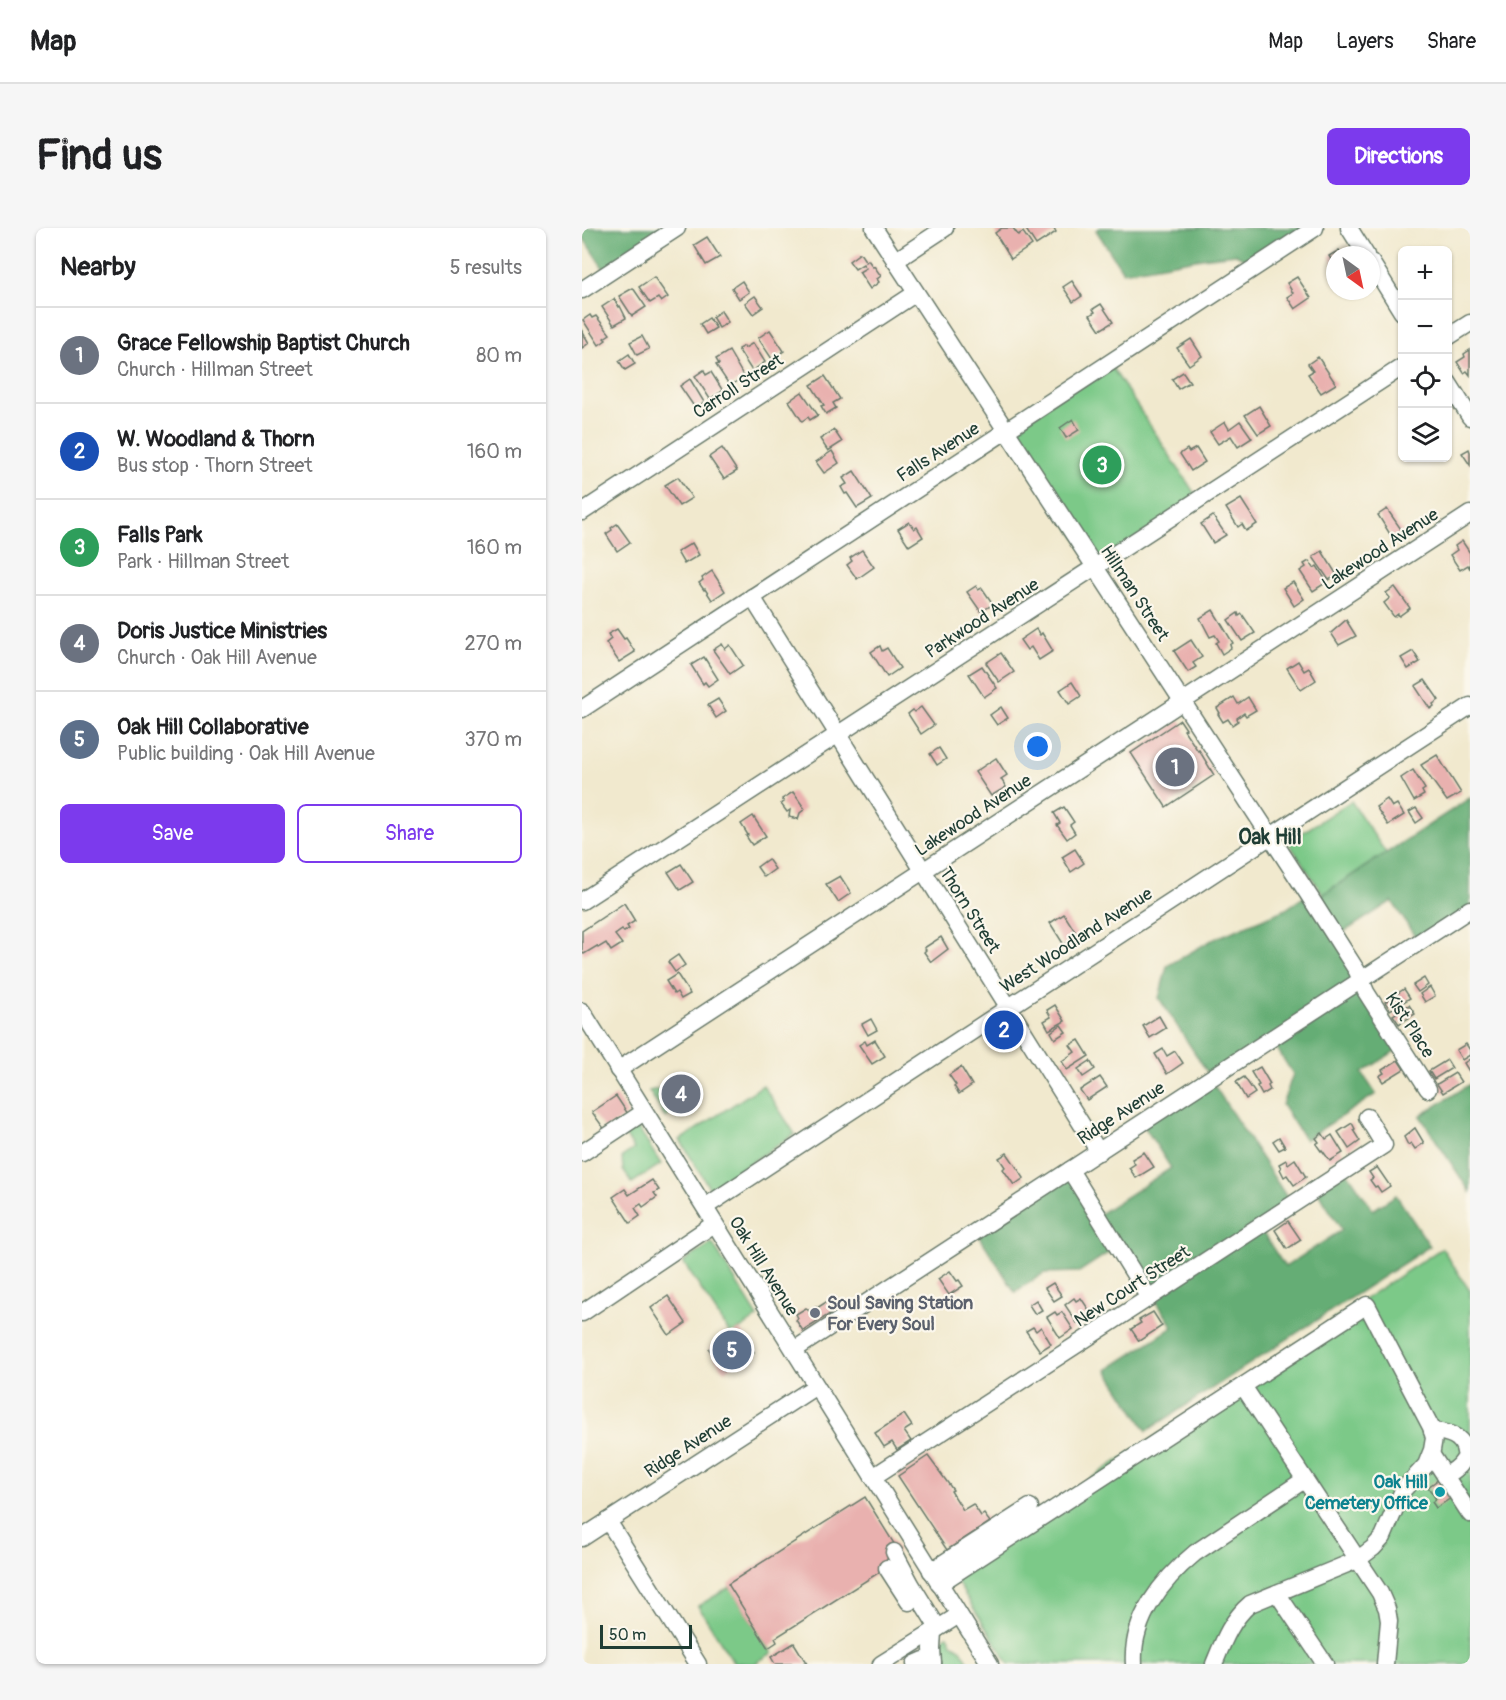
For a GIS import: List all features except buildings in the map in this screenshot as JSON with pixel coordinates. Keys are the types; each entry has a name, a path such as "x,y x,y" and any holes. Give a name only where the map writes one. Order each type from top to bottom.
{"street":[{"path":"582,290 677,228"},
{"name":"Hillman Street","path":"874,228 1270,836 1357,971 1360,981"},
{"path":"895,261 945,228"},
{"name":"Falls Avenue","path":"582,709 1315,228"},
{"path":"1349,228 1360,246"},
{"path":"1380,277 1398,306"},
{"name":"Carroll Street","path":"582,512 916,293"},
{"path":"1452,334 1470,323"},
{"name":"Parkwood Avenue","path":"582,901 1398,370"},
{"path":"1452,388 1470,417"},
{"name":"Lakewood Avenue","path":"618,1070 1470,514"},
{"name":"Thorn Street","path":"752,597 1099,1152"},
{"name":"West Woodland Avenue","path":"705,1207 1470,706"},
{"name":"Ridge Avenue","path":"794,1350 1470,909"},
{"name":"Kist Place","path":"1360,981 1428,1089"},
{"name":"Oak Hill Avenue","path":"582,1011 990,1664"},
{"path":"582,1153 644,1112"},
{"name":"New Court Street","path":"873,1477 1384,1145 1367,1117"},
{"path":"1070,1170 1149,1298"},
{"path":"582,1312 714,1224"},
{"path":"935,1578 1243,1386 1367,1305 1432,1431 1434,1438 1431,1454 1426,1465 1403,1490 1383,1537 1373,1548 1357,1560 1250,1604 1233,1622 1214,1664"},
{"name":"Ridge Avenue","path":"582,1538 816,1386"},
{"path":"1243,1386 1380,1593 1387,1608 1389,1621 1385,1664"},
{"path":"1432,1431 1445,1432 1454,1436 1464,1446 1466,1455 1463,1462 1457,1469 1445,1476"},
{"path":"1431,1454 1470,1514"},
{"path":"1134,1664 1136,1633 1141,1619 1167,1580 1182,1563 1304,1480"},
{"path":"935,1578 1030,1507"},
{"path":"608,1521 698,1664"},
{"path":"890,1560 934,1631 933,1664 924,1660 915,1664"},
{"path":"1277,1593 1325,1664"},
{"path":"881,1664 901,1659 934,1631 959,1615"}],"green space":[{"path":"582,228 677,228 607,274 582,236"},
{"path":"1100,228 1315,228 1257,266 1236,254 1123,272 1096,230"},
{"path":"1109,363 1199,500 1095,567 1006,431"},
{"path":"1470,798 1470,909 1419,943 1392,901 1336,937 1401,1047 1362,1073 1376,1094 1305,1140 1282,1105 1293,1074 1271,1039 1211,1078 1159,998 1167,966 1212,940 1286,909 1308,894 1313,901"},
{"path":"1351,801 1386,853 1323,894 1288,842"},
{"path":"1210,1079 1292,1205 1259,1227 1285,1267 1342,1230 1316,1189 1346,1170 1373,1210 1396,1195 1430,1246 1147,1431 1107,1370 1173,1327 1117,1247 1079,1272 1044,1273 1015,1292 976,1231 1070,1170 1098,1215 1171,1168 1142,1123"},
{"path":"1470,1084 1470,1192 1420,1116"},
{"path":"763,1085 795,1134 710,1189 680,1140"},
{"path":"658,1089 664,1091 673,1100 672,1109 666,1118 649,1091"},
{"path":"636,1125 661,1164 632,1183 623,1170 622,1157 634,1149 624,1133"},
{"path":"712,1243 758,1317 731,1335 683,1262"},
{"path":"1442,1248 1470,1291 1470,1664 1009,1664 950,1571"},
{"path":"730,1587 772,1653 754,1664 734,1663 698,1606"},
{"path":"946,1635 960,1648 970,1664 948,1664 941,1646"}],"place":[{"name":"Falls Park","path":"1102,465"},
{"name":"Grace Fellowship Baptist Church","path":"1175,767"},
{"name":"W. Woodland & Thorn","path":"1004,1030"},
{"name":"Doris Justice Ministries","path":"681,1094"},
{"name":"Soul Saving Station For Every Soul","path":"815,1313"},
{"name":"Oak Hill Collaborative","path":"732,1350"},
{"name":"Oak Hill Cemetery Office","path":"1440,1492"}],"district":[{"name":"Oak Hill","path":"1270,837"}]}
